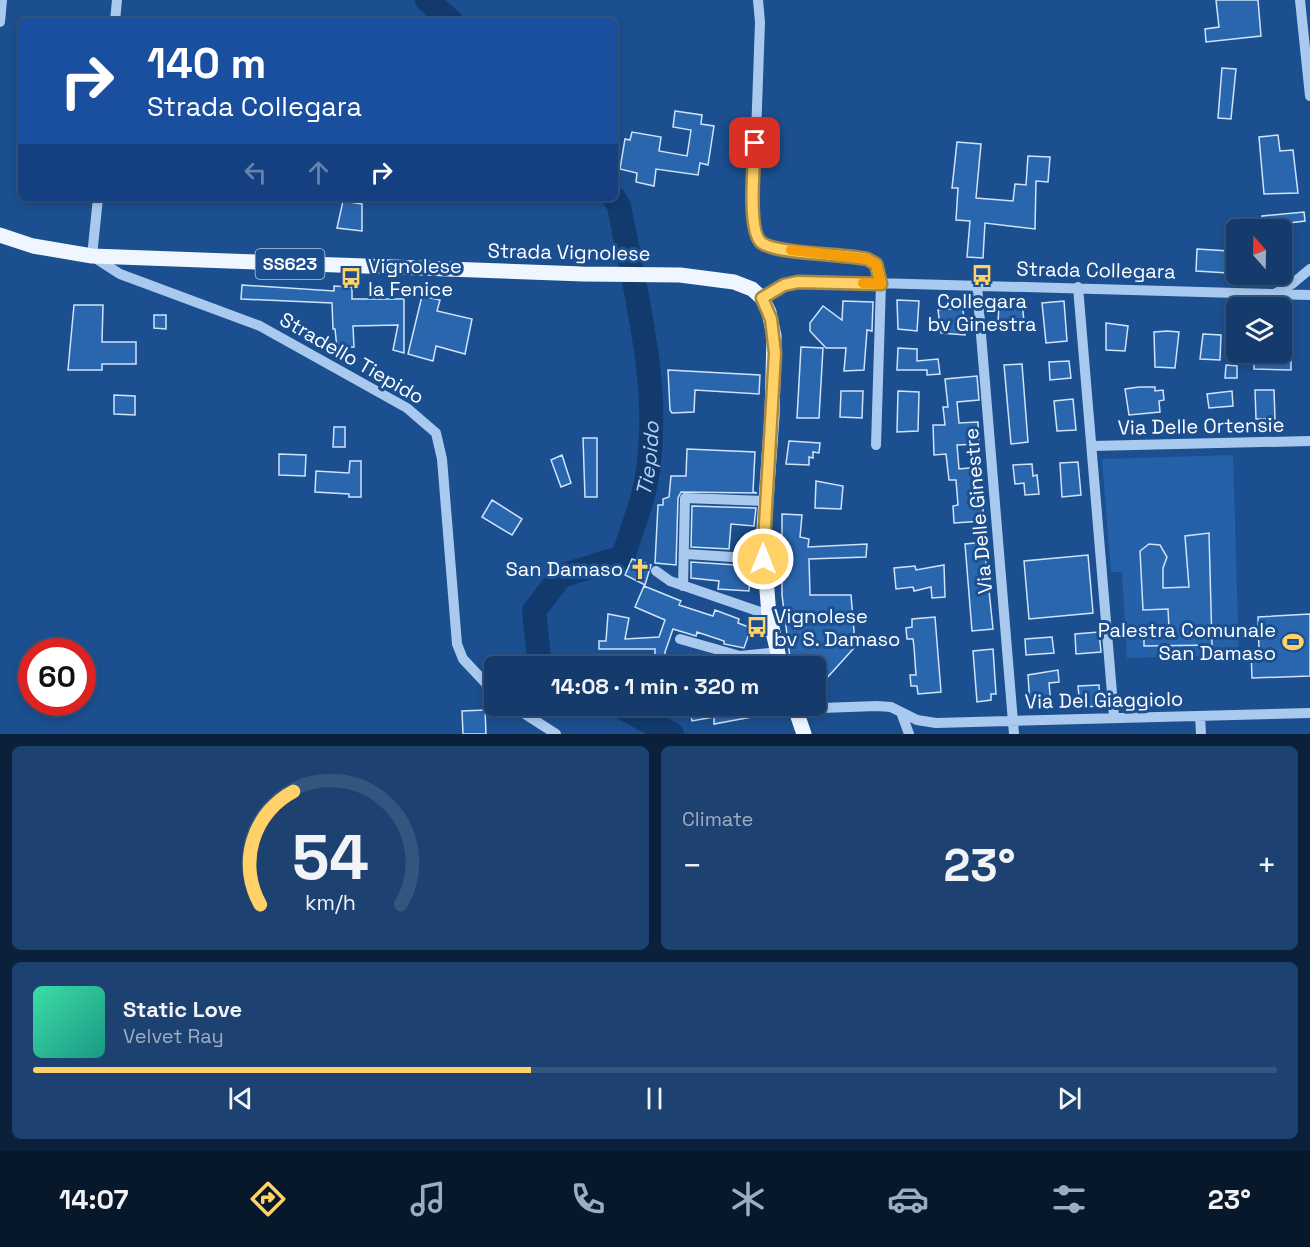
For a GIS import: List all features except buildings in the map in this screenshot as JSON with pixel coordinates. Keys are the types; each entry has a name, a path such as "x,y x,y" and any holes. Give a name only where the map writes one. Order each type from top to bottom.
{"main road":[{"name":"Strada Vignolese","path":"0,235 33,246 92,256 583,274 680,275 734,282 752,289 762,298"},
{"path":"762,298 771,319 775,353 763,559 769,615 779,656"},
{"path":"797,716 804,734"}],"street":[{"path":"0,22 2,0"},
{"path":"115,18 117,0"},
{"path":"758,0 760,22 753,220 756,235 761,243 776,248 867,259 876,264 881,284 876,446"},
{"path":"1300,0 1310,96"},
{"path":"92,256 98,201"},
{"name":"Stradello Tiepido","path":"92,256 120,274 260,326 407,408 436,433 442,459 457,644 463,659 484,681"},
{"path":"1273,294 1292,284 1310,269"},
{"name":"Strada Collegara","path":"762,298 784,285 798,282 1078,287 1310,295"},
{"name":"Via Delle Ginestre","path":"977,285 1014,734"},
{"name":"Via Delle Ortensie","path":"1078,287 1114,717"},
{"name":"Via Delle Ortensie","path":"1092,446 1310,441"},
{"path":"683,586 686,554 683,545 685,498 766,501"},
{"path":"686,554 763,559"},
{"path":"656,571 670,581 769,615"},
{"path":"680,639 740,656"},
{"name":"Via Del Giaggiolo","path":"826,706 877,705 901,712 917,720 936,723 1310,713"},
{"path":"901,712 909,734"},
{"path":"528,716 556,734"},
{"path":"1200,716 1201,734"}],"shaded area":[{"path":"1233,455 1239,655 1127,658 1122,572 1111,572 1102,459"}],"waterway":[{"name":"Tiepido","path":"427,0 448,18"},
{"name":"Tiepido","path":"539,656 534,611 561,576 623,557 645,487 650,452 650,382 640,311 619,206 616,201"},
{"name":"Tiepido","path":"638,716 672,734"}],"slow traffic":[{"path":"791,250 842,254 867,259 876,264 881,284 863,283"}],"place":[{"name":"Collegara bv Ginestra","path":"982,275"},
{"name":"Vignolese la Fenice","path":"351,278"},
{"name":"San Damaso","path":"640,569"},
{"name":"Vignolese bv S. Damaso","path":"757,627"},
{"name":"Palestra Comunale San Damaso","path":"1293,642"}],"route":[{"path":"755,143 753,220 756,235 761,243 802,252 842,254 867,259 876,264 881,284 804,281 784,285 762,298 771,319 775,353 763,559"}]}
